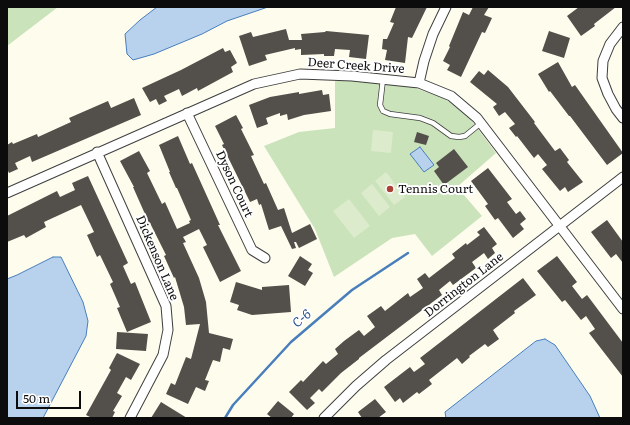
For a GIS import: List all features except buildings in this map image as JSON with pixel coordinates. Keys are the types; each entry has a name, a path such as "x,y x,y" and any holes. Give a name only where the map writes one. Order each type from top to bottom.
{"street":[{"path":"419,83 424,61 433,34 446,7"},
{"path":"623,27 610,44 605,56 603,61 602,78 608,94 623,118"},
{"name":"Deer Creek Drive","path":"7,193 254,84 300,74 352,76 419,83 451,96 481,123 623,309"},
{"name":"Dyson Court","path":"188,114 252,250 265,258"},
{"name":"Dickenson Lane","path":"97,152 166,306 168,330 163,355 130,418"},
{"name":"Dorrington Lane","path":"327,417 356,386 386,360 623,177"}],"lane":[{"path":"383,79 380,105 383,111 390,114 420,118 433,123 451,136 459,137 465,136 481,123"}],"green space":[{"path":"7,7 58,7 7,46"},
{"path":"335,81 365,81 406,85 443,98 465,112 496,153 457,187 482,216 432,256 415,234 392,238 334,277 315,229 264,146 299,132 335,128"},
{"path":"373,130 393,132 391,153 371,151"},
{"name":"Tennis Court","path":"386,172 405,197 394,205 375,181"},
{"path":"372,184 390,207 379,216 361,193"},
{"path":"349,199 370,226 354,238 333,211"}],"water":[{"path":"157,7 268,7 227,21 202,34 154,54 133,60 127,54 125,34"},
{"path":"420,147 434,165 424,172 410,154"},
{"path":"53,257 61,257 83,302 88,321 86,336 43,418 7,418 7,279"},
{"path":"545,339 555,345 590,396 600,418 446,418 445,412 536,341"}],"waterway":[{"name":"C-6","path":"225,418 233,405 291,342 352,290 408,253"}],"place":[{"name":"Tennis Court","path":"390,189"}]}
